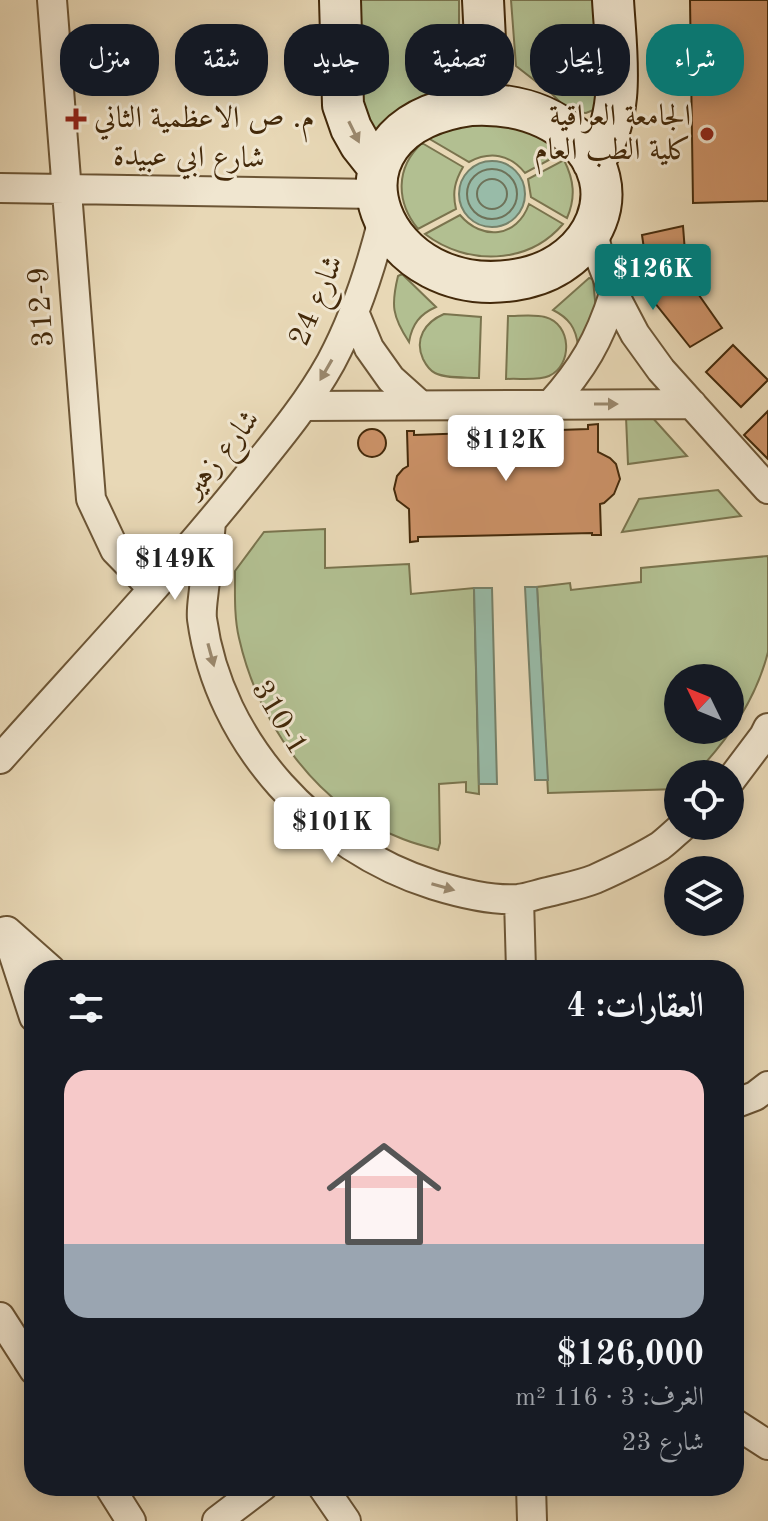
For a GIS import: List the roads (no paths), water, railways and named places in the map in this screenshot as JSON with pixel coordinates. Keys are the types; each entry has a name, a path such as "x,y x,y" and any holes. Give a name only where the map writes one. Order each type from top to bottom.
{"street":[{"name":"312-9","path":"52,0 91,499 115,550 152,588"},
{"path":"340,0 343,105 397,241 406,250 428,265 453,275 493,281 534,276 558,265 579,250 593,231 601,204 599,178 593,162 572,135 550,120 525,110 498,105 457,106 432,114 409,127 390,145 379,194"},
{"path":"483,0 484,24"},
{"path":"593,162 603,147 614,114 617,80 613,0"},
{"path":"514,93 525,110"},
{"path":"457,106 462,96"},
{"name":"شارع ابي عبيدة","path":"0,188 379,194"},
{"name":"شارع 24","path":"304,406 332,360 354,312 372,261 379,194"},
{"path":"593,231 614,294 635,334 661,370 768,489"},
{"path":"551,404 572,381 590,354 614,294"},
{"path":"354,312 369,348 391,379 420,405"},
{"path":"304,406 692,404"},
{"name":"شارع زهير","path":"0,759 211,522 304,406"},
{"name":"310-1","path":"211,522 201,616 219,685 252,749 273,777 297,804 352,847 383,865 449,890 519,899 593,880 666,840"},
{"path":"744,762 768,728"},
{"path":"519,899 521,960"},
{"path":"3,923 41,960"},
{"path":"3,923 24,987"},
{"path":"0,1317 24,1354"},
{"path":"744,1429 768,1445"},
{"path":"115,1496 131,1521"},
{"path":"217,1521 250,1496"},
{"path":"329,1496 346,1521"},
{"path":"531,1496 532,1521"}],"water":[{"path":"492,161 505,163 515,171 523,181 523,207 515,217 505,225 492,227 479,225 469,217 461,207 459,194 461,181 469,171 479,163"},
{"path":"525,587 537,587 548,780 535,780"},
{"path":"474,588 492,588 497,784 479,784"}],"place":[{"name":"م. ص الاعظمية الثاني","path":"76,119"},
{"name":"الجامعة العراقية كلية الطب العام","path":"707,134"}]}
